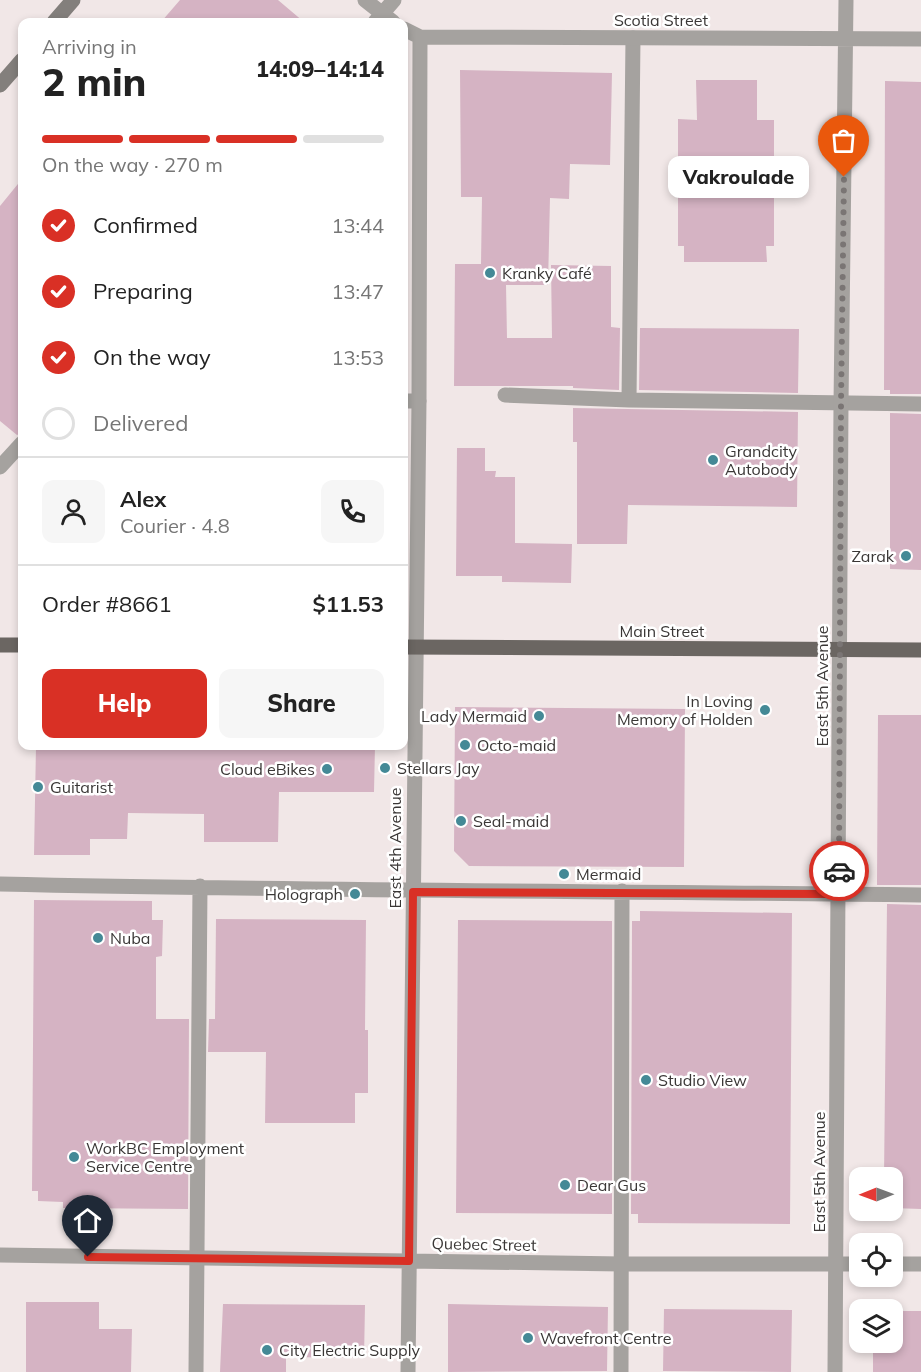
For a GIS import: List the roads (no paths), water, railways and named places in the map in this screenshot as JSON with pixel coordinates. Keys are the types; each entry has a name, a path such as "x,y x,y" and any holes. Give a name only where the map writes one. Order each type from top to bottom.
{"main road":[{"path":"57,18 72,0"},
{"path":"0,85 18,65"},
{"path":"0,645 18,645"},
{"name":"Main Street","path":"409,647 921,650"}],"street":[{"path":"365,0 382,18"},
{"path":"385,18 394,0"},
{"name":"East 5th Avenue","path":"835,1372 846,0"},
{"name":"Scotia Street","path":"408,31 420,37 921,39"},
{"name":"East 4th Avenue","path":"408,1372 413,892 409,647 411,401 420,37"},
{"path":"628,400 633,38"},
{"path":"505,395 628,400 921,404"},
{"path":"0,467 18,447"},
{"path":"0,884 200,886 413,892 622,891 921,895"},
{"path":"196,1372 200,886"},
{"path":"621,1372 622,891"},
{"name":"Quebec Street","path":"0,1256 622,1264 849,1264"},
{"path":"903,1264 921,1264"}],"place":[{"name":"Vakroulade","path":"844,177"},
{"name":"Kranky Café","path":"490,273"},
{"name":"Grandcity Autobody","path":"713,460"},
{"name":"Zarak","path":"906,556"},
{"name":"In Loving Memory of Holden","path":"765,710"},
{"name":"Lady Mermaid","path":"539,716"},
{"name":"Octo-maid","path":"465,745"},
{"name":"Stellars Jay","path":"385,768"},
{"name":"Cloud eBikes","path":"327,769"},
{"name":"Guitarist","path":"38,787"},
{"name":"Seal-maid","path":"461,821"},
{"name":"Mermaid","path":"564,874"},
{"name":"Holograph","path":"355,894"},
{"name":"Nuba","path":"98,938"},
{"name":"Studio View","path":"646,1080"},
{"name":"WorkBC Employment Service Centre","path":"74,1157"},
{"name":"Dear Gus","path":"565,1185"},
{"name":"Wavefront Centre","path":"528,1338"},
{"name":"City Electric Supply","path":"267,1350"}]}
